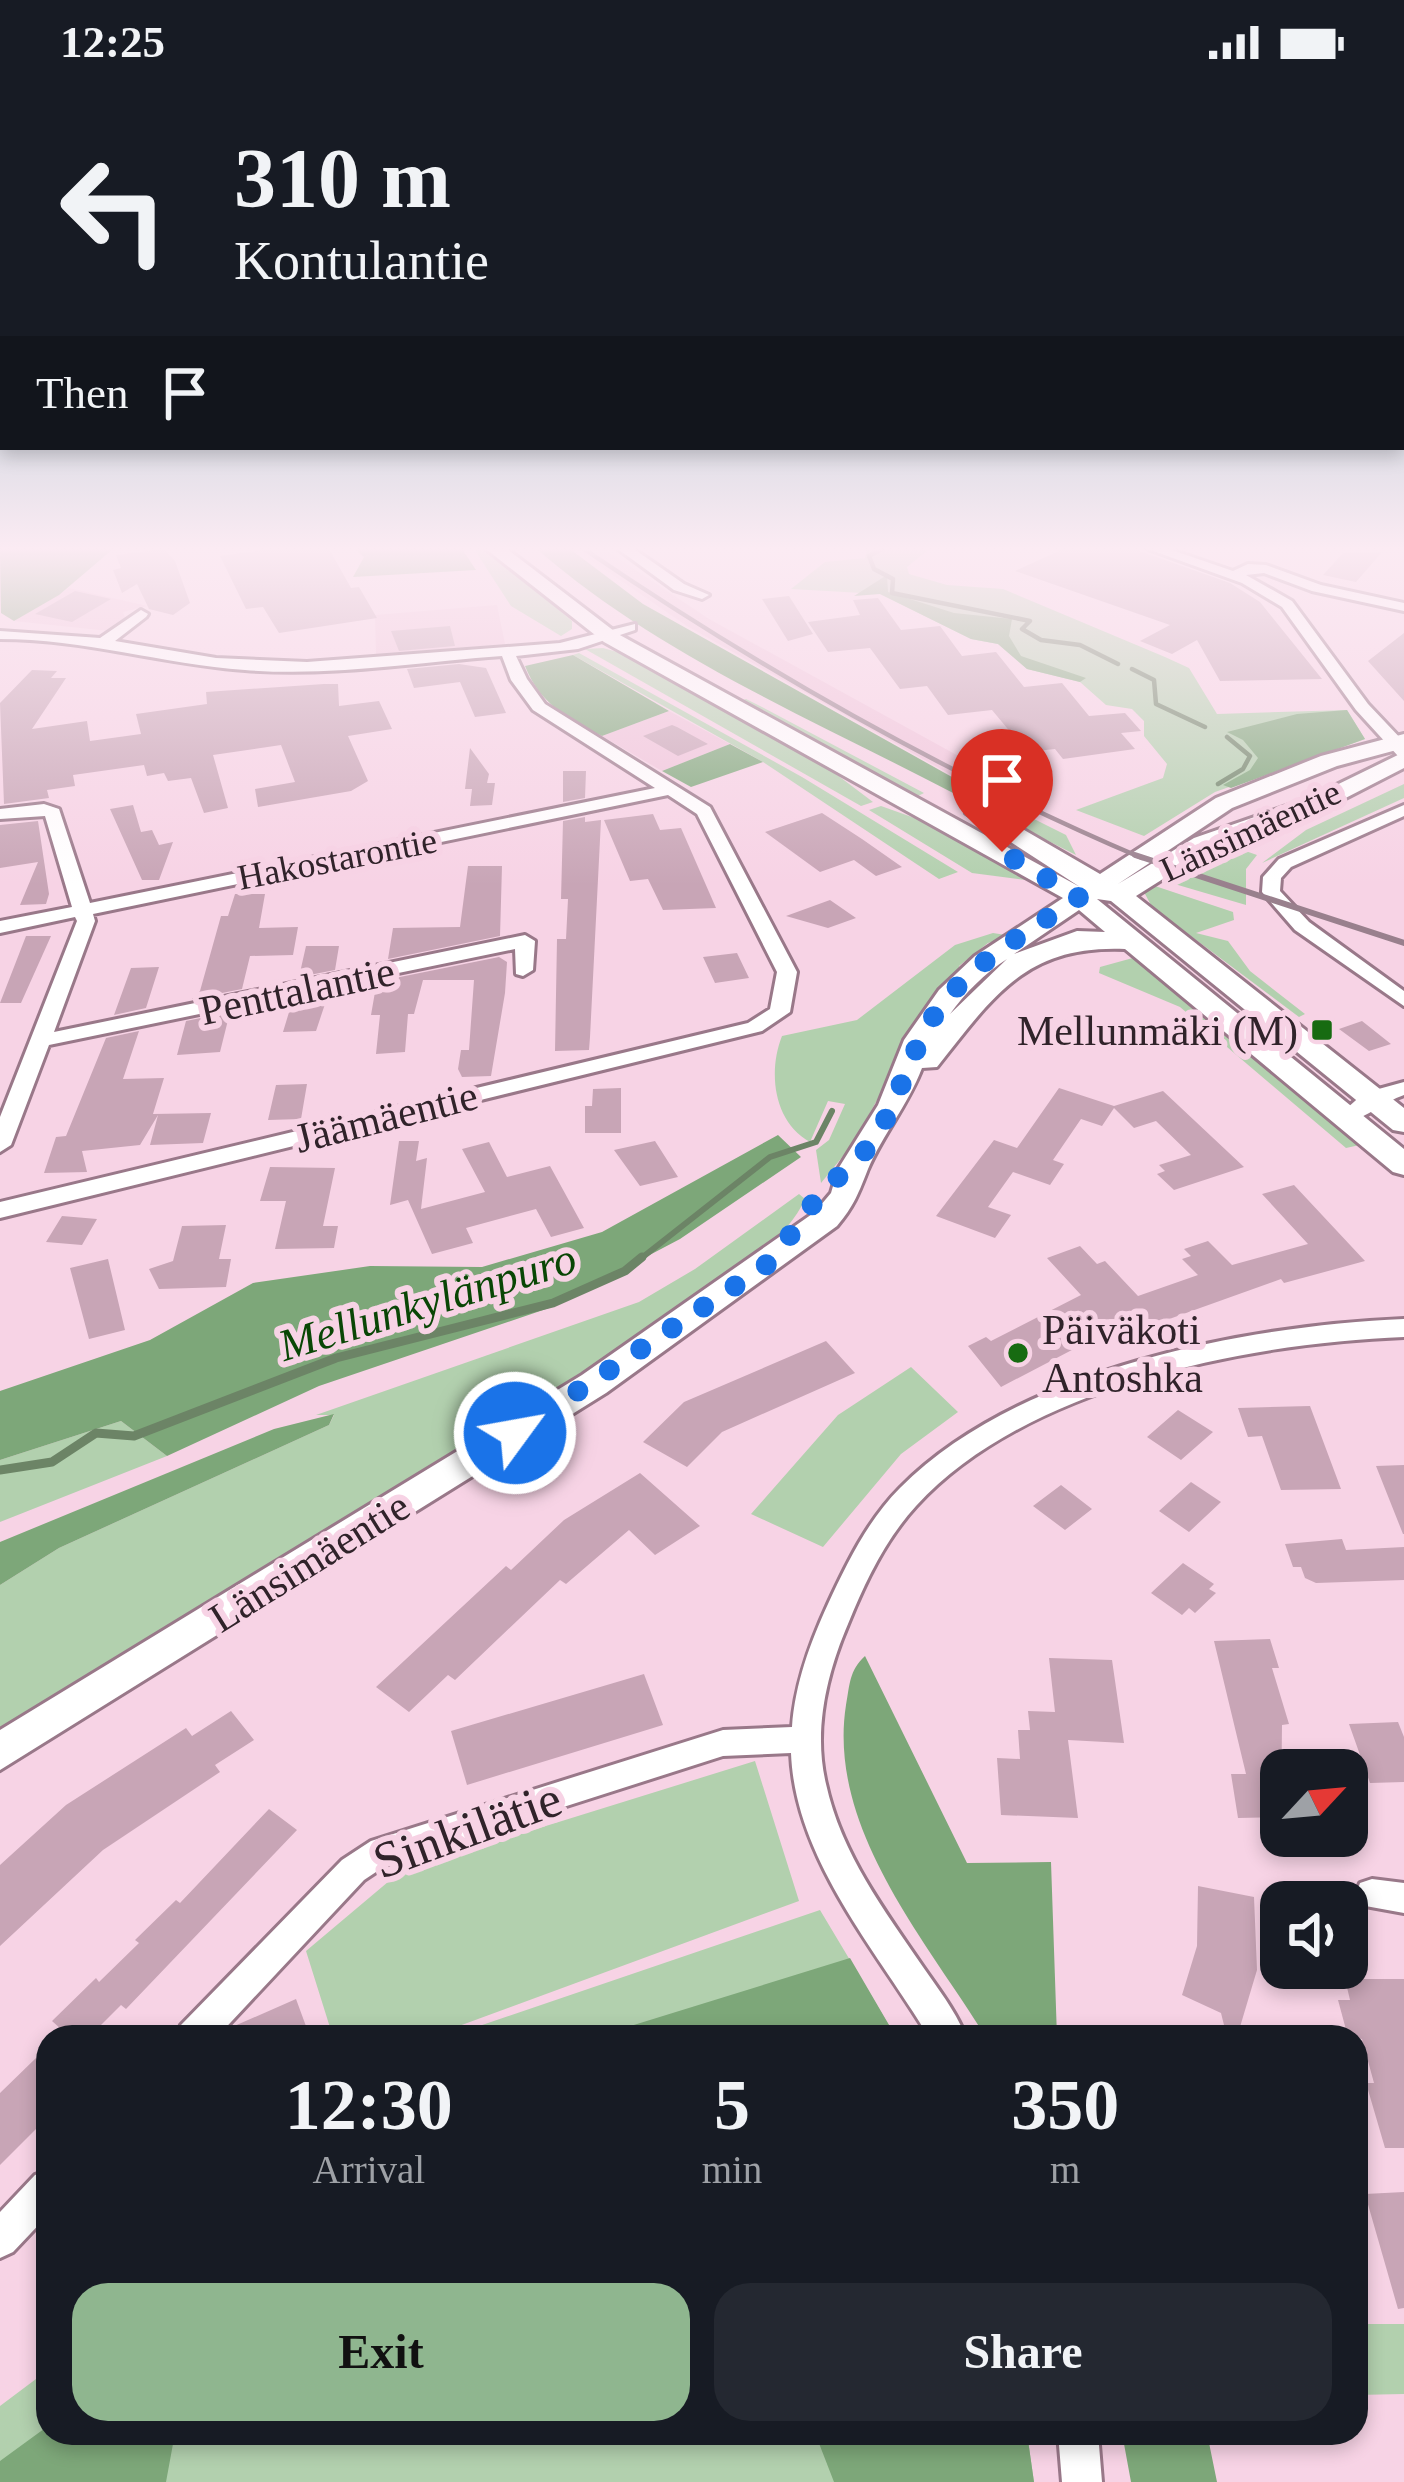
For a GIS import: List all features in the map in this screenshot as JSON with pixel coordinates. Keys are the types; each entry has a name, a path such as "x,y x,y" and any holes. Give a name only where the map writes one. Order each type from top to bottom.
{"main road":[{"path":"666,661 1099,896 1388,1109 1404,1165"},
{"name":"Länsimäentie","path":"892,1105 918,1040 957,987 984,962 1203,843 1320,802 1402,749"},
{"path":"1099,896 1138,941 1388,1109"},
{"name":"Länsimäentie","path":"0,1752 707,1310 835,1210 846,1196 853,1169 892,1105 973,1004 1099,896"},
{"path":"1020,961 1092,936 1138,941"}],"street":[{"path":"234,661 278,667 365,661"},
{"path":"511,661 539,707 674,789"},
{"path":"1330,661 1362,707 1402,749"},
{"name":"Hakostarontie","path":"0,927 674,789"},
{"name":"Jäämäentie","path":"0,1210 772,1020 780,1012 788,980 777,949 711,821 674,789"},
{"path":"0,814 49,810 86,921 0,1145"},
{"path":"1404,810 1310,849 1272,878 1271,892 1303,926 1404,1000"},
{"name":"Penttalantie","path":"39,1041 525,941 524,970"},
{"path":"942,2025 831,1847 810,1781 806,1739 818,1667 865,1553 925,1481 962,1454 1074,1396 1179,1359 1286,1337 1404,1328"},
{"name":"Sinkilätie","path":"204,2025 353,1870 382,1851 723,1743 806,1739"},
{"path":"0,2239 36,2201"},
{"path":"1079,2445 1082,2482"}],"shaded area":[{"path":"749,661 785,661 984,770 962,781"},
{"path":"669,711 730,744 662,771 602,736"}],"green space":[{"path":"583,661 593,661 802,777 958,872 939,879 763,762"},
{"path":"583,661 669,711 602,736 547,700 525,666"},
{"path":"606,661 639,661 816,759 873,802 861,806"},
{"path":"698,661 745,661 968,786 957,795"},
{"path":"1018,661 1172,661 1189,668 1217,714 1347,710 1365,739 1215,792 1144,836 1076,810 1163,778 1167,764 1144,736 1144,721 1132,709 1106,705 1080,682 1027,669"},
{"path":"1018,661 1035,661 1086,678 1080,682 1027,669"},
{"path":"746,699 924,793 918,796 902,790 738,702"},
{"path":"1347,710 1365,739 1231,788 1223,785 1250,770 1258,758 1243,740 1227,732 1297,714"},
{"path":"730,744 763,762 691,787 662,771"},
{"path":"1404,784 1404,798 1262,863 1306,830"},
{"path":"968,786 1066,835 1076,855 957,795"},
{"path":"881,806 937,826 1034,881 972,873 869,810"},
{"path":"1217,841 1257,855 1246,869 1246,905 1161,880"},
{"path":"1149,884 1233,912 1234,920 1196,933 1228,941 1250,971 1305,1014 1299,1017 1152,907 1144,892"},
{"path":"993,933 1012,936 988,943 959,966 959,977 905,1050 852,1145 821,1183 816,1150 829,1140 845,1104 828,1101 810,1142 798,1133 777,1095 775,1065 782,1036 857,1020 955,945"},
{"path":"1140,956 1364,1144 1346,1148 1180,1007 1099,973 1100,967"},
{"path":"778,1135 801,1157 680,1239 549,1308 319,1386 167,1456 121,1421 0,1460 0,1391 150,1340 253,1283 370,1266 482,1267 602,1232"},
{"path":"799,1194 805,1199 785,1230 694,1305 0,1733 0,1585 59,1548 329,1425 334,1415 316,1415 639,1302 695,1269"},
{"path":"911,1367 958,1412 901,1454 823,1547 751,1514 838,1415"},
{"path":"334,1414 329,1425 59,1548 0,1585 0,1542 274,1429"},
{"path":"121,1421 167,1456 0,1522 0,1460"},
{"path":"865,1656 967,1863 1051,1862 1057,2025 978,2025 886,1880 851,1795 844,1750 846,1705 856,1667"},
{"path":"755,1761 799,1901 462,2025 329,2025 306,1951 401,1871"},
{"path":"820,1910 889,2025 482,2025"},
{"path":"850,1958 889,2025 634,2025"},
{"path":"1368,2324 1404,2324 1404,2394 1368,2395"},
{"path":"36,2379 36,2445 1029,2445 1034,2482 0,2482 0,2406"},
{"path":"36,2435 36,2445 173,2445 166,2482 0,2482 0,2461"},
{"path":"820,2445 1029,2445 1034,2482 834,2482"},
{"path":"1124,2445 1209,2445 1217,2482 1131,2482"}],"building":[{"path":"879,661 1003,661 1024,687 1062,683 1089,716 1125,713 1141,731 1121,733 1135,749 1063,759 1055,749 1027,752 992,710 948,715 927,686 900,689"},
{"path":"1209,661 1307,661 1322,679 1220,681"},
{"path":"1368,661 1404,661 1404,701"},
{"path":"459,664 486,668 506,713 475,717 460,682 414,688 407,669"},
{"path":"32,670 57,671 51,678 66,678 32,729 87,721 90,741 141,734 136,714 207,704 206,692 324,684 338,684 339,706 379,701 392,729 348,736 368,781 351,791 258,807 255,789 295,782 281,745 213,755 228,808 204,813 191,778 168,781 164,773 147,776 144,765 73,775 75,786 47,790 49,798 4,804 0,703"},
{"path":"672,725 708,744 678,756 643,736"},
{"path":"470,748 489,774 487,783 495,783 492,805 470,806 472,789 465,789"},
{"path":"563,771 586,771 585,798 563,802"},
{"path":"133,805 141,832 152,830 159,845 173,842 159,880 142,880 110,809"},
{"path":"822,813 902,867 876,876 854,860 820,872 765,832"},
{"path":"653,814 660,830 681,828 716,908 663,910 648,879 630,881 604,820"},
{"path":"585,817 585,822 601,820 589,1050 555,1051 557,939 566,939 568,899 561,899 563,821"},
{"path":"38,821 49,894 46,904 20,905 38,862 0,868 0,825"},
{"path":"468,866 502,866 500,936 388,959 393,928 460,927"},
{"path":"235,894 265,894 259,928 298,927 293,955 250,956 242,989 192,999 200,991 221,916 228,916"},
{"path":"830,900 856,918 828,928 786,916"},
{"path":"26,936 51,936 21,1003 0,1003"},
{"path":"306,946 339,946 335,970 299,977"},
{"path":"737,953 749,978 715,983 703,957"},
{"path":"499,957 507,962 505,993 491,1076 462,1077 458,1069 461,1050 469,1050 474,980 423,980 414,1014 408,1014 405,1052 376,1054 380,1015 371,1015 375,992 385,980"},
{"path":"159,967 146,1008 114,1015 131,968"},
{"path":"329,992 316,1031 283,1032 293,999"},
{"path":"230,1012 220,1052 177,1055 186,1021"},
{"path":"1362,1021 1391,1044 1369,1051 1339,1029"},
{"path":"139,1031 123,1079 164,1078 153,1114 211,1113 203,1143 150,1145 158,1115 140,1145 82,1151 87,1172 44,1173 56,1137 66,1136 106,1038"},
{"path":"307,1084 301,1119 268,1120 276,1085"},
{"path":"621,1088 621,1133 585,1133 585,1106 592,1106 593,1089"},
{"path":"1059,1088 1114,1106 1163,1091 1244,1167 1174,1190 1157,1174 1165,1171 1159,1165 1191,1155 1156,1121 1134,1128 1114,1108 1102,1126 1081,1119 1053,1160 1064,1164 1050,1185 1013,1172 988,1207 1011,1215 995,1238 936,1216 994,1140 1017,1148"},
{"path":"399,1141 419,1141 416,1161 427,1158 421,1209 485,1192 462,1149 489,1142 507,1177 550,1166 584,1228 551,1237 536,1209 466,1228 473,1243 432,1254 408,1200 390,1205"},
{"path":"655,1141 678,1177 640,1186 614,1150"},
{"path":"270,1167 335,1168 323,1226 338,1226 334,1248 275,1249 286,1201 260,1201"},
{"path":"1294,1185 1365,1261 1284,1283 1281,1279 1119,1337 1112,1329 1001,1387 968,1346 986,1337 991,1341 1081,1295 1047,1258 1080,1246 1097,1264 1105,1261 1138,1296 1198,1275 1182,1259 1191,1256 1184,1249 1208,1241 1232,1265 1308,1244 1262,1194"},
{"path":"62,1216 97,1219 82,1245 46,1242"},
{"path":"226,1225 219,1259 231,1259 226,1287 159,1289 149,1269 173,1261 182,1226"},
{"path":"108,1259 125,1330 89,1339 70,1268"},
{"path":"826,1341 855,1373 722,1432 687,1467 643,1442 684,1402"},
{"path":"1310,1406 1341,1489 1281,1490 1262,1436 1248,1437 1238,1408"},
{"path":"1178,1410 1213,1432 1181,1460 1147,1437"},
{"path":"1404,1465 1404,1534 1403,1534 1376,1466"},
{"path":"640,1473 700,1526 655,1555 629,1530 566,1584 560,1580 455,1680 448,1675 409,1712 376,1687 506,1566 511,1570 564,1520"},
{"path":"1191,1482 1221,1502 1189,1532 1159,1511"},
{"path":"1061,1485 1092,1509 1065,1530 1033,1506"},
{"path":"1342,1539 1346,1550 1404,1547 1404,1580 1316,1583 1305,1578 1301,1567 1293,1567 1285,1544"},
{"path":"1183,1563 1214,1584 1209,1589 1216,1593 1195,1613 1189,1608 1182,1615 1151,1593"},
{"path":"1270,1639 1279,1668 1272,1668 1289,1724 1282,1725 1282,1749 1260,1749 1260,1817 1238,1818 1231,1774 1246,1774 1214,1641"},
{"path":"1049,1658 1112,1660 1124,1743 1068,1740 1078,1818 1001,1815 997,1758 1020,1759 1018,1730 1030,1730 1028,1711 1055,1712"},
{"path":"644,1674 663,1725 467,1785 451,1731"},
{"path":"231,1711 254,1740 215,1765 220,1772 103,1850 0,1946 0,1865 66,1805 186,1728 192,1736"},
{"path":"1398,1722 1404,1737 1404,1782 1370,1783 1368,1749 1358,1749 1349,1724"},
{"path":"269,1809 297,1830 126,2009 121,2005 101,2025 56,2025 52,2021 139,1943 135,1940 176,1900 180,1903"},
{"path":"1198,1886 1254,1897 1257,1970 1241,2025 1224,2025 1221,2013 1182,1995 1197,1946"},
{"path":"1368,1979 1404,1979 1404,2148 1385,2148 1368,2090 1368,2083 1374,2083 1368,2061 1368,2025 1345,2025 1338,2000 1350,2000 1347,1989 1368,1989"},
{"path":"296,1999 306,2025 237,2025"},
{"path":"36,2058 36,2129 0,2165 0,2093"},
{"path":"1404,2192 1404,2308 1398,2309 1368,2194"}],"waterway":[{"path":"1112,661 1118,664"},
{"path":"1132,669 1154,680 1156,704 1205,727"},
{"path":"1218,784 1243,769 1250,756 1227,737"},
{"name":"Mellunkylänpuro","path":"639,1260 770,1157 816,1142 832,1111"},
{"name":"Mellunkylänpuro","path":"0,1470 52,1462 96,1433 134,1436 336,1358 553,1303 625,1271 642,1257"}],"railway":[{"path":"759,661 926,755 1136,855"},
{"path":"1136,855 1404,943"},
{"path":"1136,855 1142,858"}],"place":[{"name":"Mellunmäki (M)","path":"1322,1030"},
{"name":"Päiväkoti Antoshka","path":"1018,1353"}],"route":[{"path":"515,1433 707,1310 765,1266 791,1240 825,1189 853,1169 892,1105 918,1040 949,996 984,962 1079,897 1002,852"}]}
